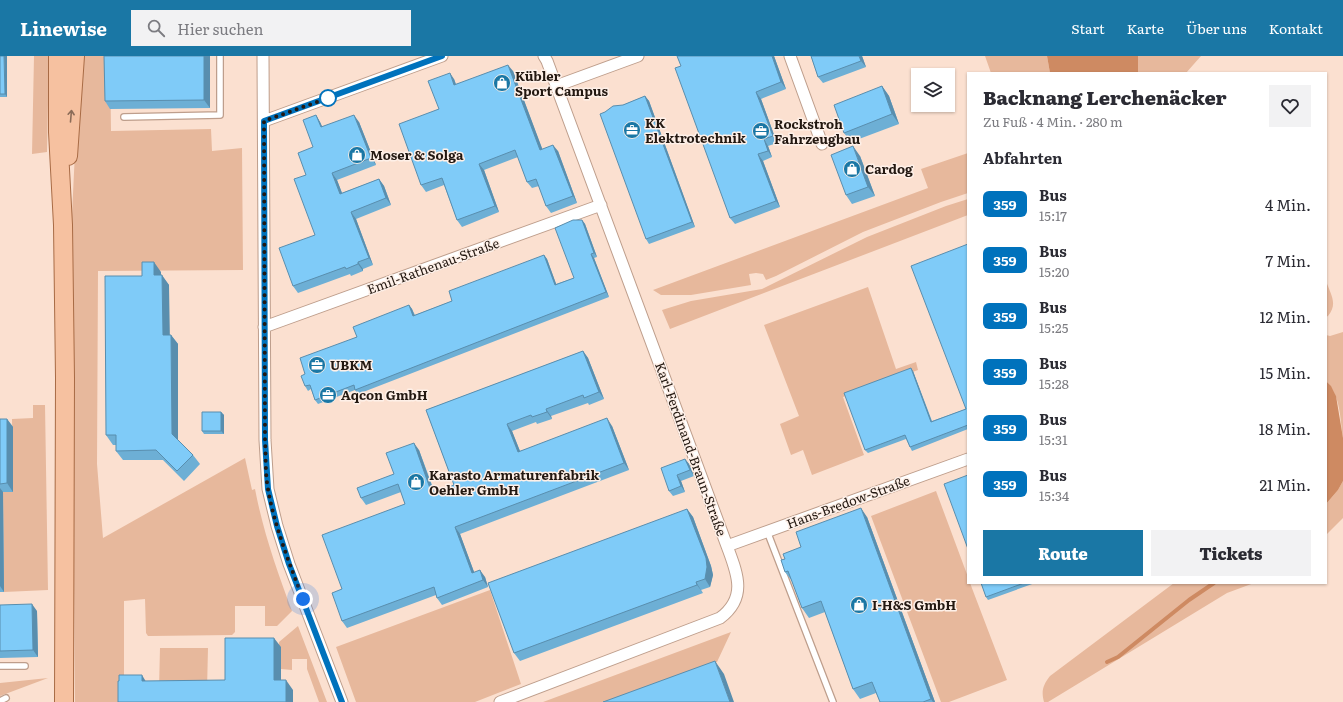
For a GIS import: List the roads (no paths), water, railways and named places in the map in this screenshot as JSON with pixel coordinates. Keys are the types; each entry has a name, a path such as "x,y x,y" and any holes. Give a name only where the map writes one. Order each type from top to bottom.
{"main road":[{"path":"58,56 58,132 63,225 65,378 64,702"},
{"path":"63,225 75,56"}],"street":[{"path":"263,56 265,440 268,489 277,526 289,564 342,702"},
{"path":"264,121 442,56"},
{"name":"Karl-Ferdinand-Braun-Straße","path":"500,702 720,618 729,611 734,604 738,589 735,568 727,546 601,205 544,56"},
{"path":"556,86 638,56"},
{"path":"790,56 822,144"},
{"name":"Emil-Rathenau-Straße","path":"264,327 601,205"},
{"name":"Hans-Bredow-Straße","path":"727,546 967,458"}],"lane":[{"path":"124,117 220,115 220,56"},
{"path":"767,531 833,702"},
{"path":"0,666 25,666"},
{"path":"0,701 6,698"}],"waterway":[{"path":"1107,662 1118,657 1189,600 1213,584"}],"place":[{"name":"Kübler Sport Campus","path":"502,83"},
{"name":"KK Elektrotechnik","path":"632,130"},
{"name":"Rockstroh Fahrzeugbau","path":"761,131"},
{"name":"Moser & Solga","path":"357,155"},
{"name":"Cardog","path":"852,169"},
{"name":"UBKM","path":"317,365"},
{"name":"Aqcon GmbH","path":"328,395"},
{"name":"Karasto Armaturenfabrik Oehler GmbH","path":"416,482"},
{"name":"I-H&S GmbH","path":"859,605"}]}
